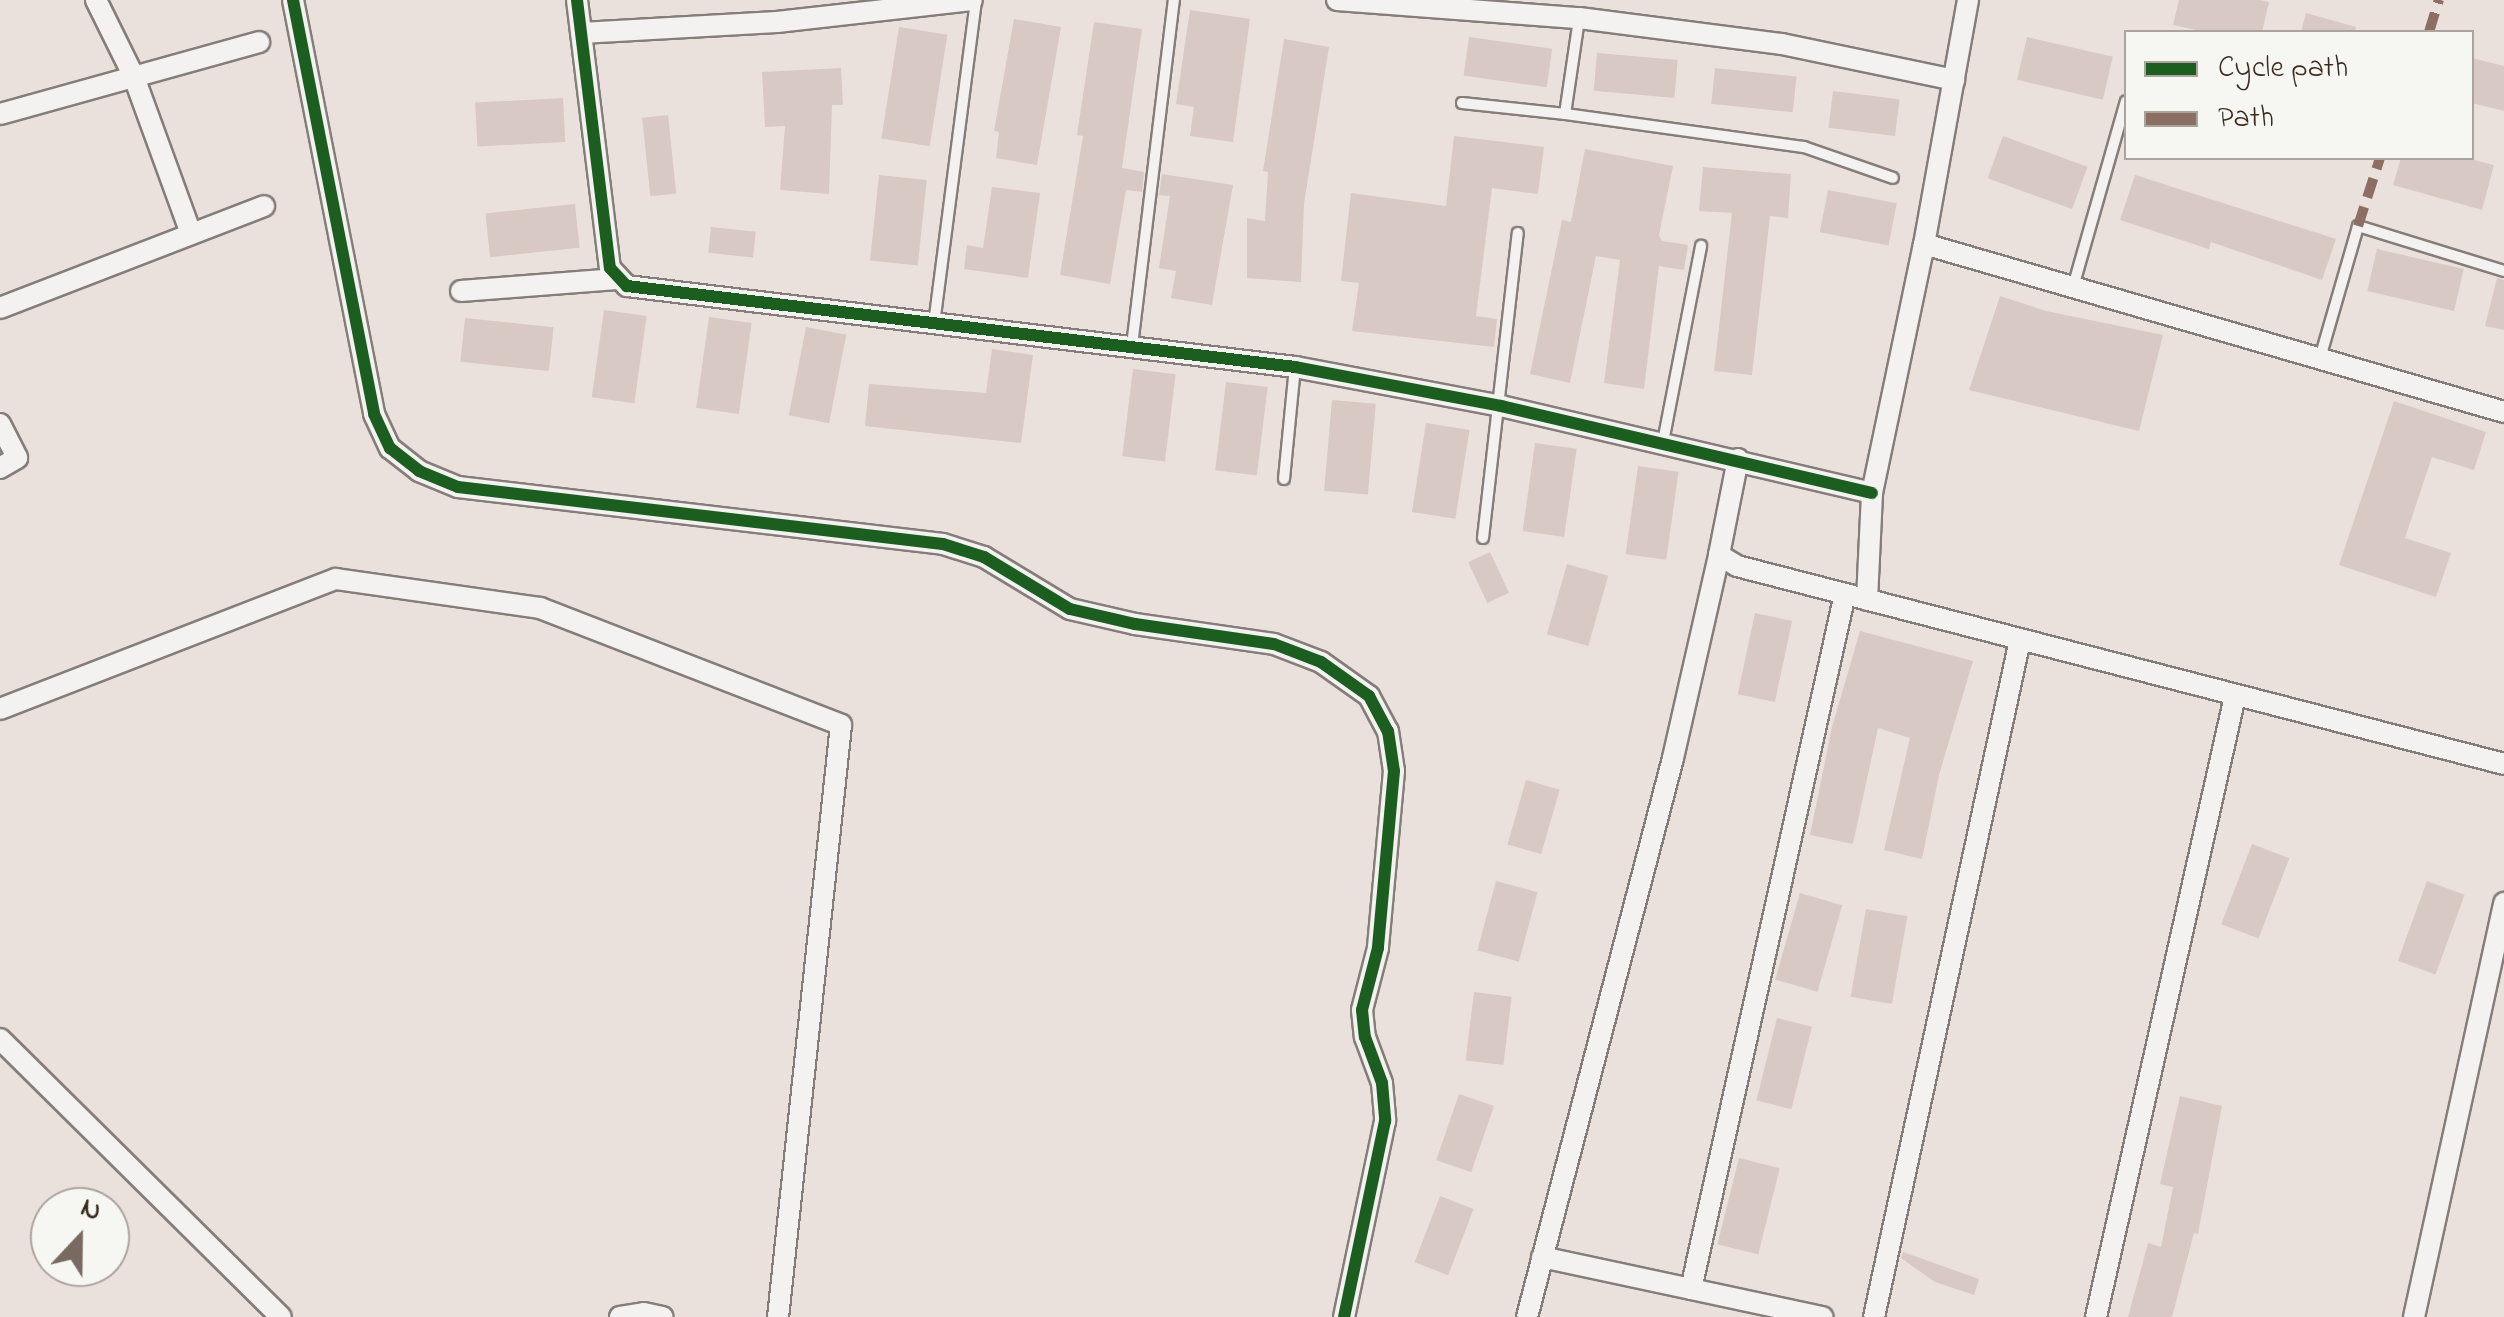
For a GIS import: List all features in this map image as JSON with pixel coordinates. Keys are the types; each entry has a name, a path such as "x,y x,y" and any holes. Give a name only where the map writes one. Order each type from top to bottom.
{"street":[{"path":"96,0 134,77 191,234"},
{"path":"293,0 374,414 390,448 419,471 458,487 943,544 984,557 1070,609 1135,624 1274,644 1321,662 1369,696 1388,731 1394,771 1380,930 1362,1010 1365,1038 1382,1083 1385,1120 1344,1317"},
{"path":"577,0 610,268 617,280 627,286 1294,367 1500,406 1738,459 1872,494"},
{"path":"581,33 778,22 974,0"},
{"path":"1337,0 1579,18 1782,44 1954,80"},
{"path":"1867,600 1872,494 1924,244 1968,0"},
{"path":"0,114 258,42"},
{"path":"0,308 264,206"},
{"path":"1924,244 2504,412"},
{"path":"461,291 617,280"},
{"path":"0,424 17,458 0,468"},
{"path":"1527,1317 1673,758 1738,459"},
{"path":"1719,555 1737,566 2504,764"},
{"path":"0,709 336,579 540,608 841,725 778,1317"},
{"path":"1691,1289 1844,594"},
{"path":"1874,1317 2020,640"},
{"path":"2096,1317 2235,696"},
{"path":"2414,1317 2504,903"},
{"path":"0,1039 281,1317"},
{"path":"1542,1257 1823,1317"},
{"path":"620,1317 644,1312 663,1317"}],"lane":[{"path":"934,324 974,0"},
{"path":"1132,348 1174,0"},
{"path":"1566,114 1579,18"},
{"path":"1462,103 1804,147 1893,178"},
{"path":"2073,287 2124,108"},
{"path":"2320,358 2358,226 2504,270"},
{"path":"1483,538 1518,234"},
{"path":"1662,442 1701,246"},
{"path":"1284,479 1294,367"}],"building":[{"path":"2179,0 2269,2 2262,30 2196,30 2173,25"},
{"path":"1190,10 1250,19 1233,142 1190,136 1194,107 1176,104"},
{"path":"2306,13 2356,27 2355,30 2302,30"},
{"path":"1014,19 1061,27 1037,165 996,158 999,132 994,131"},
{"path":"1094,22 1142,29 1122,168 1144,172 1142,192 1126,190 1110,284 1060,275 1083,136 1077,135"},
{"path":"899,27 947,35 930,146 881,139"},
{"path":"1469,37 1552,49 1547,87 1464,76"},
{"path":"2027,37 2113,57 2103,100 2017,80"},
{"path":"1284,39 1329,47 1304,204 1301,282 1247,278 1247,218 1265,221 1268,172 1263,171"},
{"path":"1597,53 1678,60 1674,98 1594,91"},
{"path":"2474,58 2504,66 2504,111 2474,104"},
{"path":"841,68 843,105 832,105 829,194 780,190 785,126 765,127 762,72"},
{"path":"1715,68 1797,77 1793,112 1711,104"},
{"path":"1833,91 1900,99 1895,136 1828,128"},
{"path":"563,98 565,142 477,147 475,103"},
{"path":"668,115 676,194 650,196 642,118"},
{"path":"1454,136 1544,147 1538,194 1492,188 1476,316 1497,319 1494,347 1352,331 1359,283 1341,281 1351,193 1446,206"},
{"path":"2003,136 2088,167 2072,209 1988,178"},
{"path":"1585,149 1673,166 1659,235 1662,241 1688,245 1684,270 1659,266 1644,389 1604,383 1620,260 1596,256 1570,383 1530,374 1562,220 1571,222"},
{"path":"2400,160 2474,160 2494,165 2482,210 2393,185"},
{"path":"1703,167 1791,174 1788,218 1770,216 1752,375 1714,371 1732,213 1699,211"},
{"path":"1162,174 1233,185 1212,305 1171,298 1176,271 1159,268 1170,196 1159,195"},
{"path":"879,175 927,180 918,266 870,261"},
{"path":"2135,175 2336,239 2322,280 2211,242 2209,249 2120,220"},
{"path":"992,187 1040,193 1028,278 964,269 967,245 983,248"},
{"path":"1828,190 1897,203 1889,246 1820,232"},
{"path":"575,204 580,248 490,257 485,213"},
{"path":"711,227 756,232 753,258 708,253"},
{"path":"2377,249 2464,269 2454,311 2367,291"},
{"path":"2497,278 2504,280 2504,330 2485,326"},
{"path":"2000,296 2046,311 2163,335 2139,431 1969,390"},
{"path":"604,310 647,316 634,403 592,397"},
{"path":"709,317 752,323 739,414 696,408"},
{"path":"465,318 554,327 549,371 460,362"},
{"path":"806,327 846,335 829,423 789,415"},
{"path":"992,349 1033,355 1021,443 865,426 869,384 986,393"},
{"path":"1133,369 1176,374 1165,462 1122,456"},
{"path":"1226,382 1268,387 1257,475 1215,470"},
{"path":"1332,400 1376,404 1368,494 1324,491"},
{"path":"2394,401 2486,432 2474,470 2432,457 2405,538 2451,553 2436,597 2339,565"},
{"path":"1426,423 1469,430 1455,519 1412,512"},
{"path":"1535,443 1577,449 1564,537 1523,531"},
{"path":"1638,466 1679,472 1666,560 1626,554"},
{"path":"1490,552 1509,593 1487,603 1468,562"},
{"path":"1567,564 1608,576 1588,646 1547,634"},
{"path":"1755,613 1792,621 1775,702 1738,694"},
{"path":"1860,631 1973,661 1939,775 1922,859 1884,850 1910,738 1878,728 1853,844 1810,835 1832,727"},
{"path":"1526,780 1560,790 1541,854 1508,844"},
{"path":"2252,844 2289,858 2259,939 2221,924"},
{"path":"1496,881 1538,892 1519,962 1477,951"},
{"path":"2427,881 2465,895 2436,975 2398,961"},
{"path":"1800,893 1842,905 1817,992 1775,980"},
{"path":"1866,909 1907,916 1892,1004 1851,997"},
{"path":"1474,992 1512,997 1503,1065 1466,1060"},
{"path":"1777,1018 1812,1027 1791,1109 1756,1100"},
{"path":"1459,1094 1494,1106 1471,1172 1436,1160"},
{"path":"2180,1096 2222,1106 2198,1234 2194,1233 2172,1317 2128,1317 2148,1243 2161,1247 2173,1187 2160,1184"},
{"path":"1739,1158 1780,1168 1758,1255 1717,1244"},
{"path":"1440,1196 1474,1209 1448,1275 1415,1262"},
{"path":"1903,1252 1979,1279 1974,1295 1935,1282 1901,1258"}],"marked path":[{"path":"2430,30 2439,0"},
{"path":"2358,226 2379,160"}],"cycle path":[{"path":"293,0 374,414 390,448 419,471 458,487 943,544 984,557 1070,609 1135,624 1274,644 1321,662 1369,696 1388,731 1394,771 1378,948 1362,1010 1365,1037 1382,1083 1385,1121 1344,1317"},
{"path":"577,0 610,268 627,286 1295,367 1501,406 1872,493"}]}
